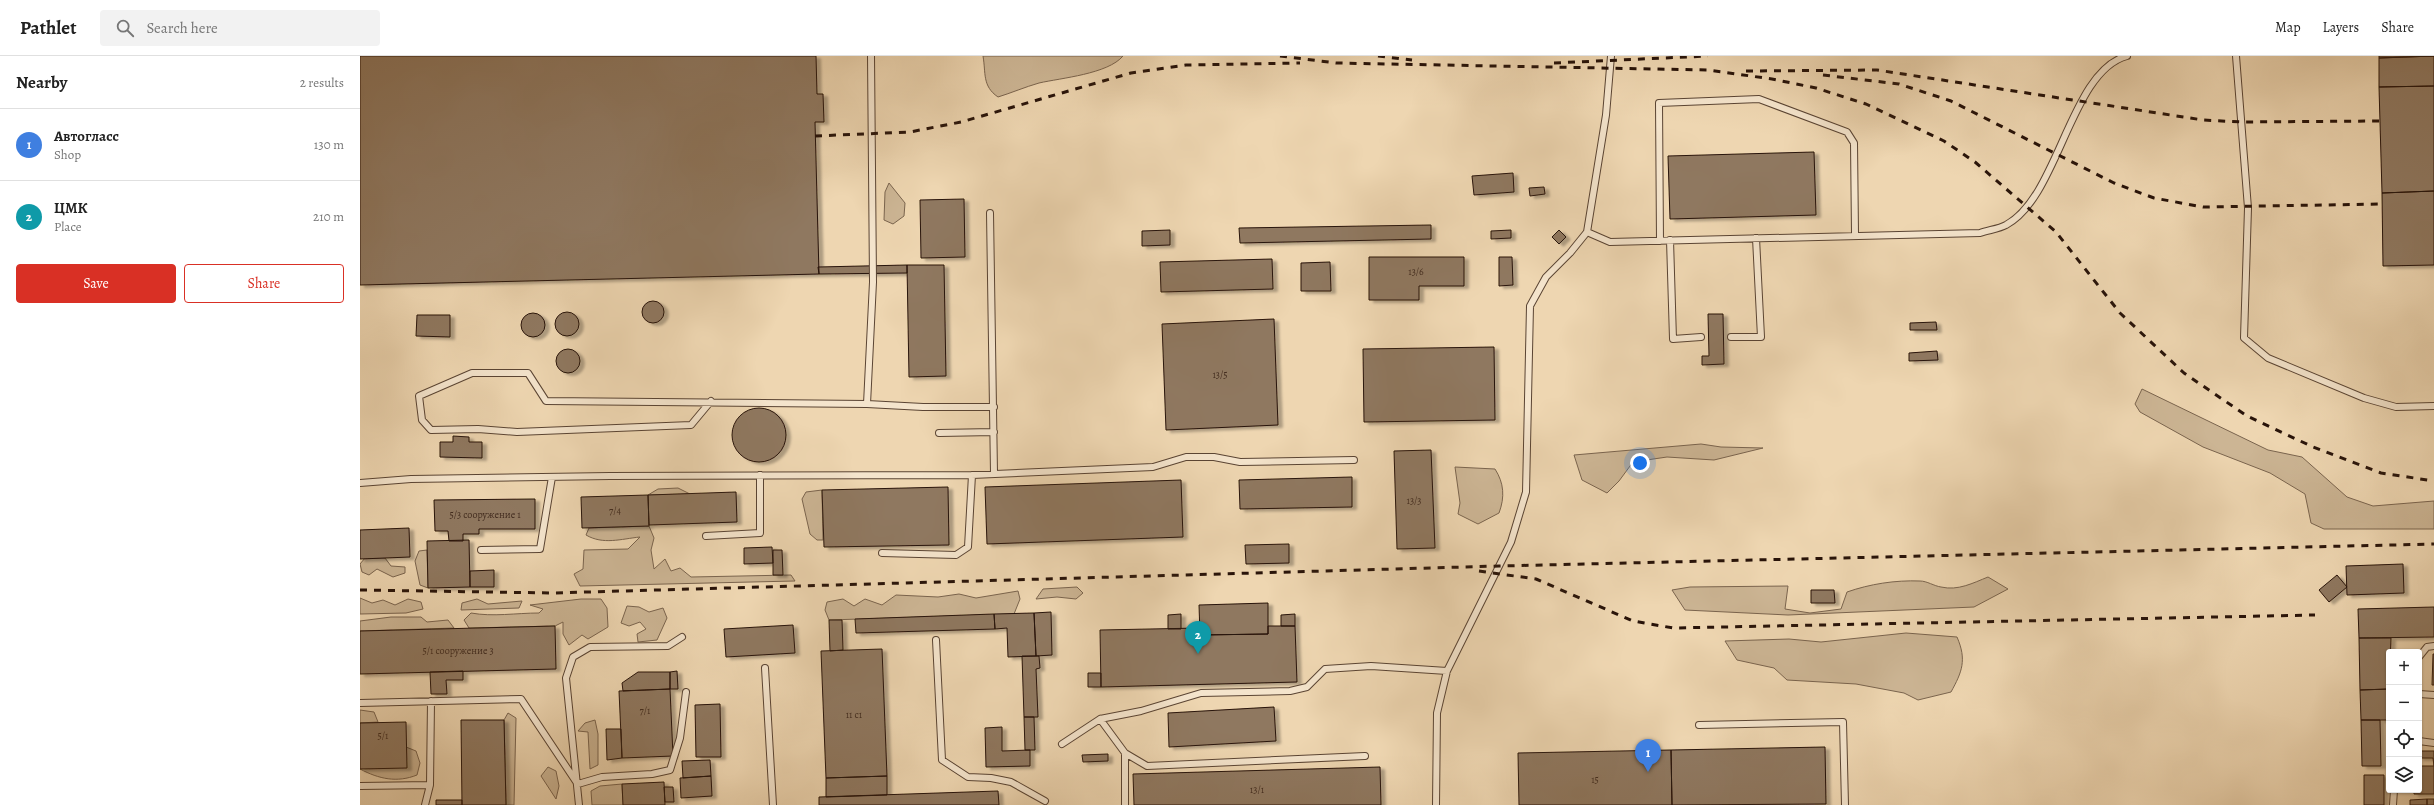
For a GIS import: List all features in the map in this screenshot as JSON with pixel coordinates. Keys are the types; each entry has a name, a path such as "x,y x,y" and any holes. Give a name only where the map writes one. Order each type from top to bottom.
{"lane":[{"path":"868,404 873,282 871,56"},
{"path":"1436,805 1437,713 1447,671 1511,542 1526,492 1530,306 1546,277 1588,232 1606,115 1611,56"},
{"path":"1588,232 1610,242 1855,234 1980,233 2007,224 2035,196 2081,103 2099,76 2115,59 2127,56"},
{"path":"2236,56 2248,208 2244,338 2268,358 2364,398 2396,407 2434,406"},
{"path":"1660,241 1660,103 1759,99 1847,132 1854,143 1855,234"},
{"path":"990,213 994,473"},
{"path":"1730,337 1761,337 1756,238"},
{"path":"1670,240 1673,339 1701,337"},
{"path":"711,401 692,425 517,432 478,429 431,430 422,420 419,396 472,374 528,374 546,401 711,401 868,404 923,407 994,407"},
{"path":"939,433 994,432"},
{"path":"360,483 411,479 552,477 972,475 1153,467 1186,457 1214,457 1240,462 1354,460"},
{"path":"706,536 760,533 760,475"},
{"path":"882,553 956,555 968,547 972,475"},
{"path":"481,550 540,550 552,477"},
{"path":"580,805 566,678 573,657 590,647 668,646 682,637"},
{"path":"936,640 942,760 968,776 1011,782 1045,801"},
{"path":"2422,653 2427,647 2434,646"},
{"path":"1062,744 1100,719 1141,711 1201,693 1290,691 1307,687 1324,669 1371,666 1447,671"},
{"path":"765,668 773,805"},
{"path":"578,784 602,777 652,774 670,770 680,738 686,692"},
{"path":"2422,694 2434,695"},
{"path":"360,703 521,699 578,784"},
{"path":"425,805 430,785 431,701"},
{"path":"1100,719 1126,753 1147,766 1366,756"},
{"path":"1699,725 1844,722 1845,805"},
{"path":"2422,741 2434,743"},
{"path":"1125,805 1126,753"},
{"path":"360,786 430,785"},
{"path":"2393,805 2394,793"}],"shaded area":[{"path":"983,56 1123,56 1107,67 1096,71 1039,83 998,97 993,93 987,84"},
{"path":"889,183 905,203 904,216 893,224 884,220 885,192"},
{"path":"2142,389 2268,450 2302,457 2347,497 2373,506 2434,501 2434,529 2324,529 2311,523 2305,494 2270,473 2203,447 2140,412 2135,404"},
{"path":"1701,444 1721,447 1763,448 1714,460 1667,457 1633,462 1619,481 1607,493 1582,480 1574,455"},
{"path":"1455,467 1495,469 1503,490 1499,513 1478,524 1458,514 1460,503"},
{"path":"678,488 690,494 648,495 658,489"},
{"path":"822,490 823,540 817,540 810,534 802,499 806,492"},
{"path":"649,526 654,538 651,550 654,569 665,559 671,571 680,568 691,577 791,575 795,581 580,586 574,574 583,569 584,550 628,549 640,537 606,541 599,540 586,535 589,528"},
{"path":"427,550 428,588 420,585 415,561 419,551"},
{"path":"365,558 385,558 391,566 405,567 405,573 393,577 377,569 369,575 362,572 360,564"},
{"path":"1988,577 2008,589 1974,607 1788,615 1685,610 1672,590 1690,587 1788,586 1785,609 1810,613 1841,609 1847,592 1874,585 1901,581 1920,581 1947,588 1953,588 1965,586"},
{"path":"1077,587 1083,593 1076,599 1057,597 1036,599 1043,589"},
{"path":"1018,591 1020,599 1014,614 829,620 825,610 827,602 843,599 854,606 865,599 882,605 896,595 938,597 959,594 976,598"},
{"path":"360,598 372,603 383,600 395,605 408,599 421,602 423,609 406,613 360,614"},
{"path":"477,599 488,604 522,601 519,608 461,610 462,603"},
{"path":"581,599 601,599 607,608 608,627 588,639 582,635 569,645 563,634 563,622 555,626 469,628 464,620 471,613 496,615 539,613 543,609 530,605"},
{"path":"627,606 639,607 649,612 663,608 667,618 657,640 638,642 637,634 646,629 640,622 629,626 621,623"},
{"path":"391,617 421,617 427,622 448,620 454,628 360,631 360,621"},
{"path":"1906,633 1957,637 1962,652 1962,666 1951,692 1918,700 1904,693 1856,684 1787,680 1774,668 1737,660 1725,641 1789,639 1821,642"},
{"path":"360,710 374,712 378,722 360,723"},
{"path":"508,713 516,718 514,805 506,805 504,720"},
{"path":"595,720 598,734 598,765 590,769 588,732 578,731 585,723"},
{"path":"406,747 416,751 420,763 417,775 402,779 388,779 360,769"},
{"path":"548,767 556,771 559,786 556,799 541,776"},
{"path":"622,784 623,805 592,805 591,791 600,786"}],"building":[{"path":"360,56 816,56 817,94 823,94 824,122 815,122 819,274 360,285"},
{"path":"2379,56 2434,56 2379,58"},
{"path":"2434,56 2434,86 2379,87 2379,58"},
{"path":"2434,86 2434,191 2382,193 2379,87"},
{"path":"1814,152 1816,215 1670,219 1668,156"},
{"path":"1513,173 1514,192 1474,195 1472,176"},
{"path":"1544,187 1545,194 1530,196 1529,188"},
{"path":"2434,191 2434,265 2383,266 2382,193"},
{"path":"964,199 965,257 921,258 920,200"},
{"path":"1431,225 1431,239 1240,243 1239,228"},
{"path":"1170,230 1170,245 1142,246 1142,231"},
{"path":"1511,230 1511,238 1491,239 1491,231"},
{"path":"1559,230 1566,237 1559,244 1552,237"},
{"path":"1369,257 1464,257 1464,286 1419,286 1419,300 1369,300"},
{"path":"1499,257 1512,257 1513,285 1499,286"},
{"path":"1272,259 1273,289 1161,292 1160,262"},
{"path":"1330,262 1331,291 1301,291 1301,263"},
{"path":"907,265 944,265 946,376 909,377"},
{"path":"907,265 907,273 819,274 818,267"},
{"path":"649,301 657,301 664,308 664,316 657,323 649,323 642,316 642,308"},
{"path":"567,312 572,313 578,319 578,329 572,335 567,336 562,335 556,329 555,324 556,319 562,313"},
{"path":"533,313 538,314 544,320 544,330 538,336 533,337 528,336 522,330 521,325 522,320 528,314"},
{"path":"1708,314 1723,314 1724,364 1702,365 1702,356 1709,356"},
{"path":"417,315 450,315 450,337 416,336"},
{"path":"1274,319 1278,425 1166,430 1162,324"},
{"path":"1936,322 1937,330 1910,330 1910,323"},
{"path":"1494,347 1495,420 1364,422 1363,349"},
{"path":"568,349 573,350 579,356 579,366 573,372 568,373 563,372 557,366 556,361 557,356 563,350"},
{"path":"1937,351 1938,360 1909,361 1909,353"},
{"path":"759,408 769,410 778,416 784,425 786,435 784,445 778,454 769,460 759,462 749,460 740,454 734,445 732,435 734,425 740,416 749,410"},
{"path":"453,436 469,437 469,442 482,442 482,458 440,457 440,442 453,442"},
{"path":"1431,450 1435,548 1397,549 1394,451"},
{"path":"1352,477 1352,507 1240,509 1239,480"},
{"path":"1181,480 1183,537 987,544 985,487"},
{"path":"948,487 949,545 824,547 822,490"},
{"path":"736,492 737,522 649,525 648,495"},
{"path":"648,495 649,526 582,528 581,497"},
{"path":"535,499 535,529 479,529 479,534 463,534 463,541 449,541 448,531 435,531 434,500"},
{"path":"409,528 410,557 360,559 360,530"},
{"path":"469,540 470,587 428,588 427,541"},
{"path":"1289,544 1289,563 1246,564 1245,545"},
{"path":"772,547 773,563 744,564 744,548"},
{"path":"773,550 782,550 783,575 773,575"},
{"path":"2403,564 2404,593 2347,595 2346,566"},
{"path":"494,570 494,587 470,587 470,571"},
{"path":"2337,575 2347,587 2329,602 2319,590"},
{"path":"1811,590 1834,590 1835,603 1811,603"},
{"path":"1268,603 1268,634 1200,635 1199,605"},
{"path":"2434,607 2434,637 2359,638 2358,609"},
{"path":"1051,612 1052,655 1036,656 1034,613"},
{"path":"1034,613 1036,656 1008,657 1007,628 995,629 994,614"},
{"path":"994,614 995,629 856,633 855,619"},
{"path":"1181,614 1181,629 1168,629 1168,615"},
{"path":"1295,614 1295,626 1281,626 1281,615"},
{"path":"829,620 842,620 843,650 830,651"},
{"path":"793,625 795,653 726,657 724,629"},
{"path":"555,626 556,669 360,674 360,631"},
{"path":"1268,626 1295,626 1297,682 1101,687 1100,630 1200,628 1200,635 1268,634"},
{"path":"2359,638 2391,638 2391,649 2386,649 2386,689 2360,690"},
{"path":"882,649 887,776 826,778 821,651"},
{"path":"2433,654 2434,685 2432,685"},
{"path":"1022,656 1039,656 1040,668 1036,669 1038,717 1024,717"},
{"path":"463,671 463,680 446,680 447,694 431,694 430,672"},
{"path":"677,671 678,689 670,689 670,672"},
{"path":"638,672 670,672 670,689 623,691 622,683"},
{"path":"1088,673 1101,673 1101,687 1088,687"},
{"path":"670,689 673,756 622,758 619,691"},
{"path":"2386,689 2386,720 2361,720 2360,690"},
{"path":"720,704 721,757 696,757 695,705"},
{"path":"1274,707 1276,741 1169,747 1168,713"},
{"path":"1024,717 1034,717 1035,750 1025,750"},
{"path":"461,720 504,720 506,805 462,805"},
{"path":"2361,720 2380,720 2381,766 2362,766"},
{"path":"406,722 407,768 360,769 360,723"},
{"path":"1002,727 1002,751 1030,750 1030,766 986,767 985,728"},
{"path":"606,729 621,729 622,758 607,760"},
{"path":"1825,747 1826,804 1672,805 1671,750"},
{"path":"1671,750 1672,805 1519,805 1518,753"},
{"path":"2422,751 2434,751 2434,766 2433,758 2422,758"},
{"path":"1108,754 1108,761 1083,762 1082,755"},
{"path":"710,760 711,776 683,778 682,761"},
{"path":"2422,766 2434,766 2434,794 2414,794 2422,793"},
{"path":"1380,767 1381,805 1134,805 1133,774"},
{"path":"2364,775 2384,775 2384,805 2364,805"},
{"path":"711,776 712,796 681,798 680,778"},
{"path":"887,776 887,795 826,797 826,778"},
{"path":"664,782 665,805 623,805 622,784"},
{"path":"664,787 673,787 674,802 665,802"},
{"path":"998,791 999,805 819,805 819,797"},
{"path":"2427,799 2434,799 2434,805 2427,805"},
{"path":"2427,799 2427,805 2410,805 2410,800"},
{"path":"436,800 462,800 462,805 436,805"}],"railway":[{"path":"1280,56 1336,63 1708,70 1772,79 1816,88 1866,104 1944,141 1975,162 2056,232 2120,313 2184,373 2247,416 2313,447 2381,473 2434,481"},
{"path":"1378,56 1412,60"},
{"path":"1554,63 1708,56"},
{"path":"815,136 910,132 961,122 1131,73 1186,65 1300,63"},
{"path":"1746,71 1877,70 2203,120 2242,122 2380,121"},
{"path":"1823,75 1899,84 1951,101 2114,183 2154,198 2203,207 2382,204"},
{"path":"360,590 553,593 1499,566 2434,544"},
{"path":"1479,571 1536,579 1633,621 1673,628 2315,615"}],"place":[{"name":"ЦМК","path":"1198,654"},
{"name":"Автогласс","path":"1648,772"}]}
